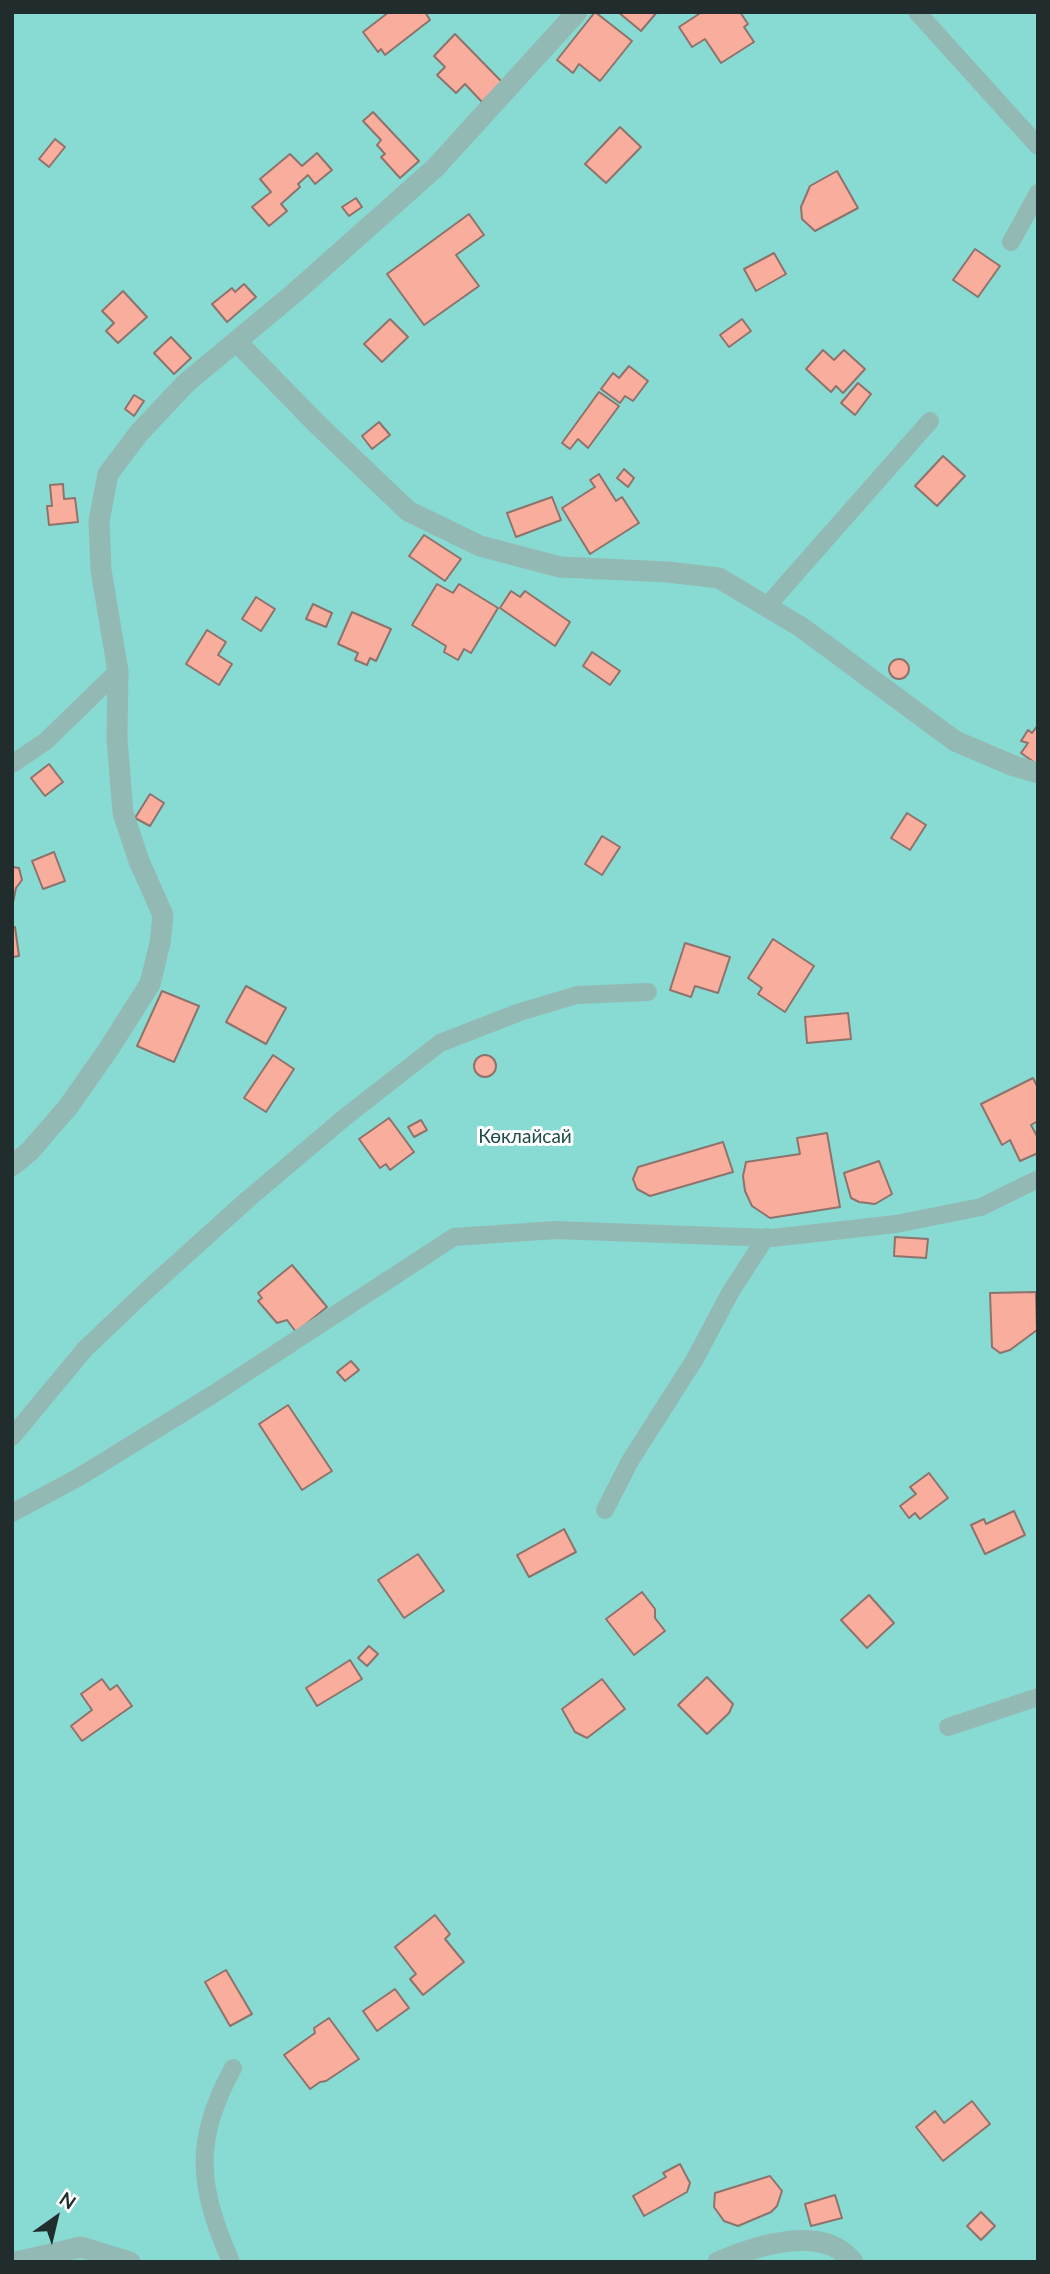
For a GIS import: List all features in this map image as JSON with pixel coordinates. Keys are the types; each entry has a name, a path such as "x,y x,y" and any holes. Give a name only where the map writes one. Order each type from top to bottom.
{"street":[{"path":"12,1166 30,1151 68,1107 108,1050 149,984 160,943 163,915 139,861 123,813 117,739 118,671 101,570 99,521 108,474 139,433 186,383 237,342 435,168 577,12"},
{"path":"237,342 408,511 480,546 559,567 668,572 719,578 801,627 955,741 1038,774"},
{"path":"718,2262 786,2240 826,2243 853,2262"},
{"path":"16,2262 81,2247 130,2262"}],"lane":[{"path":"917,12 1038,146"},
{"path":"1011,242 1038,193"},
{"path":"767,606 930,421"},
{"path":"12,764 46,741 118,671"},
{"path":"12,1437 85,1349 146,1291 325,1134 440,1043 520,1012 576,995 648,992"},
{"path":"12,1513 79,1477 212,1395 454,1237 556,1230 766,1237 896,1224 981,1207 1038,1179"},
{"path":"605,1510 630,1461 695,1359 730,1293 766,1237"},
{"path":"948,1727 1038,1696"},
{"path":"231,2262 217,2230 205,2184 206,2138 216,2101 233,2068"}],"green space":[{"name":"Көклайсай","path":"12,12 1038,12 1038,2262 12,2262"}],"building":[{"path":"389,12 425,12 430,20 385,55 381,49 378,52 363,32"},
{"path":"595,12 632,41 600,81 579,64 573,73 557,60"},
{"path":"618,12 657,12 641,31"},
{"path":"702,12 740,12 748,24 744,27 754,42 721,63 705,39 692,47 679,27"},
{"path":"455,34 502,82 482,102 465,84 456,93 437,75 445,67 434,56"},
{"path":"373,112 419,161 400,178 381,157 385,154 377,145 381,140 363,121"},
{"path":"620,127 641,147 606,183 585,164"},
{"path":"55,139 65,147 49,167 39,159"},
{"path":"317,153 332,170 315,184 308,175 298,184 300,187 281,204 287,211 269,226 252,207 271,192 260,179 290,154 302,166"},
{"path":"837,171 858,208 815,231 802,219 801,207 810,186"},
{"path":"356,198 362,207 349,216 342,207"},
{"path":"469,214 484,235 456,255 479,286 424,325 387,274"},
{"path":"975,249 1000,266 978,297 953,280"},
{"path":"774,253 786,274 756,291 744,269"},
{"path":"244,284 256,297 227,322 212,304 232,288 235,292"},
{"path":"123,291 147,317 118,343 106,331 114,323 102,311"},
{"path":"390,319 408,337 382,362 364,344"},
{"path":"742,319 751,331 729,347 720,335"},
{"path":"171,337 191,358 174,374 154,353"},
{"path":"823,350 834,360 844,350 865,369 843,393 836,386 831,392 806,369"},
{"path":"629,366 648,381 633,401 625,396 620,403 601,389 613,373 619,378"},
{"path":"858,383 871,394 855,415 841,403"},
{"path":"599,392 619,406 588,448 578,439 570,449 562,443"},
{"path":"134,395 144,401 134,416 125,409"},
{"path":"379,422 390,435 372,449 362,436"},
{"path":"943,456 965,476 937,506 915,486"},
{"path":"624,469 634,478 628,487 617,478"},
{"path":"599,474 616,501 622,497 639,523 590,554 562,508 595,487 590,480"},
{"path":"63,484 64,499 75,498 78,522 49,525 47,506 52,506 50,485"},
{"path":"552,497 561,520 516,537 507,513"},
{"path":"424,535 461,559 445,581 409,556"},
{"path":"437,584 453,593 459,584 498,608 471,653 464,649 458,660 444,652 446,646 412,625"},
{"path":"511,591 520,597 525,591 570,622 555,646 500,608"},
{"path":"256,597 275,609 261,631 242,619"},
{"path":"313,604 332,613 326,627 306,619"},
{"path":"352,612 391,629 376,661 370,658 367,665 355,660 358,653 338,644"},
{"path":"207,630 226,642 218,655 232,664 219,685 186,664"},
{"path":"592,652 620,671 610,685 583,666"},
{"path":"899,659 906,662 909,669 906,676 899,679 892,676 889,669 892,662"},
{"path":"1038,725 1038,765 1021,753 1028,743 1021,741 1028,730 1032,733"},
{"path":"49,764 63,782 45,796 31,778"},
{"path":"150,794 164,803 150,826 135,818"},
{"path":"907,813 926,825 910,850 891,838"},
{"path":"602,836 620,847 602,875 585,864"},
{"path":"54,852 65,881 43,889 32,861"},
{"path":"12,867 19,868 22,880 16,888 12,907"},
{"path":"12,927 15,927 19,956 12,957"},
{"path":"773,939 814,966 785,1012 758,994 762,988 748,978"},
{"path":"685,943 730,957 718,993 695,986 691,997 670,990"},
{"path":"246,986 286,1008 266,1044 226,1022"},
{"path":"162,991 199,1006 174,1062 137,1046"},
{"path":"848,1013 851,1039 807,1043 805,1017"},
{"path":"273,1055 294,1069 266,1112 244,1098"},
{"path":"485,1055 493,1058 496,1066 493,1074 485,1077 477,1074 474,1066 477,1058"},
{"path":"1033,1078 1038,1088 1038,1121 1031,1125 1038,1138 1038,1153 1020,1161 1010,1140 1002,1145 981,1104"},
{"path":"389,1118 414,1152 390,1170 386,1164 380,1168 359,1139"},
{"path":"421,1120 427,1130 414,1137 408,1127"},
{"path":"827,1133 840,1207 770,1218 752,1206 745,1191 743,1176 746,1162 800,1154 797,1138"},
{"path":"723,1142 733,1172 650,1196 637,1189 633,1179 638,1167"},
{"path":"879,1161 892,1194 875,1204 851,1198 844,1173"},
{"path":"895,1237 928,1239 926,1258 894,1256"},
{"path":"292,1265 327,1307 296,1332 287,1320 277,1323 258,1301 262,1298 258,1293"},
{"path":"1036,1292 1037,1330 1010,1350 1000,1353 992,1347 990,1293"},
{"path":"351,1361 359,1370 345,1381 337,1372"},
{"path":"288,1405 332,1471 302,1490 259,1424"},
{"path":"929,1473 948,1498 920,1519 915,1513 909,1518 900,1506 916,1494 910,1487"},
{"path":"1014,1511 1025,1535 985,1554 971,1525 984,1519 986,1524"},
{"path":"564,1529 576,1552 529,1577 517,1555"},
{"path":"418,1554 444,1591 404,1618 378,1580"},
{"path":"642,1592 655,1609 655,1618 665,1631 634,1655 606,1619"},
{"path":"869,1595 894,1623 867,1648 841,1620"},
{"path":"369,1646 378,1654 367,1666 358,1658"},
{"path":"350,1660 362,1679 317,1706 306,1688"},
{"path":"707,1677 733,1704 729,1713 707,1734 678,1705"},
{"path":"102,1679 110,1690 117,1685 132,1706 82,1741 71,1726 92,1710 81,1694"},
{"path":"602,1679 625,1709 587,1738 575,1732 562,1709"},
{"path":"435,1915 450,1934 445,1939 464,1962 423,1995 410,1979 416,1974 395,1947"},
{"path":"226,1970 252,2014 230,2026 205,1982"},
{"path":"395,1989 409,2008 377,2031 363,2011"},
{"path":"329,2018 359,2059 310,2089 284,2055 315,2033 314,2028"},
{"path":"972,2101 990,2124 943,2161 916,2127 935,2111 944,2123"},
{"path":"680,2164 690,2183 687,2192 644,2216 633,2196 666,2177 663,2173"},
{"path":"770,2176 782,2191 777,2206 771,2212 738,2226 724,2221 714,2207 715,2193"},
{"path":"835,2195 842,2218 811,2226 805,2204"},
{"path":"981,2212 995,2226 981,2240 967,2226"}]}
